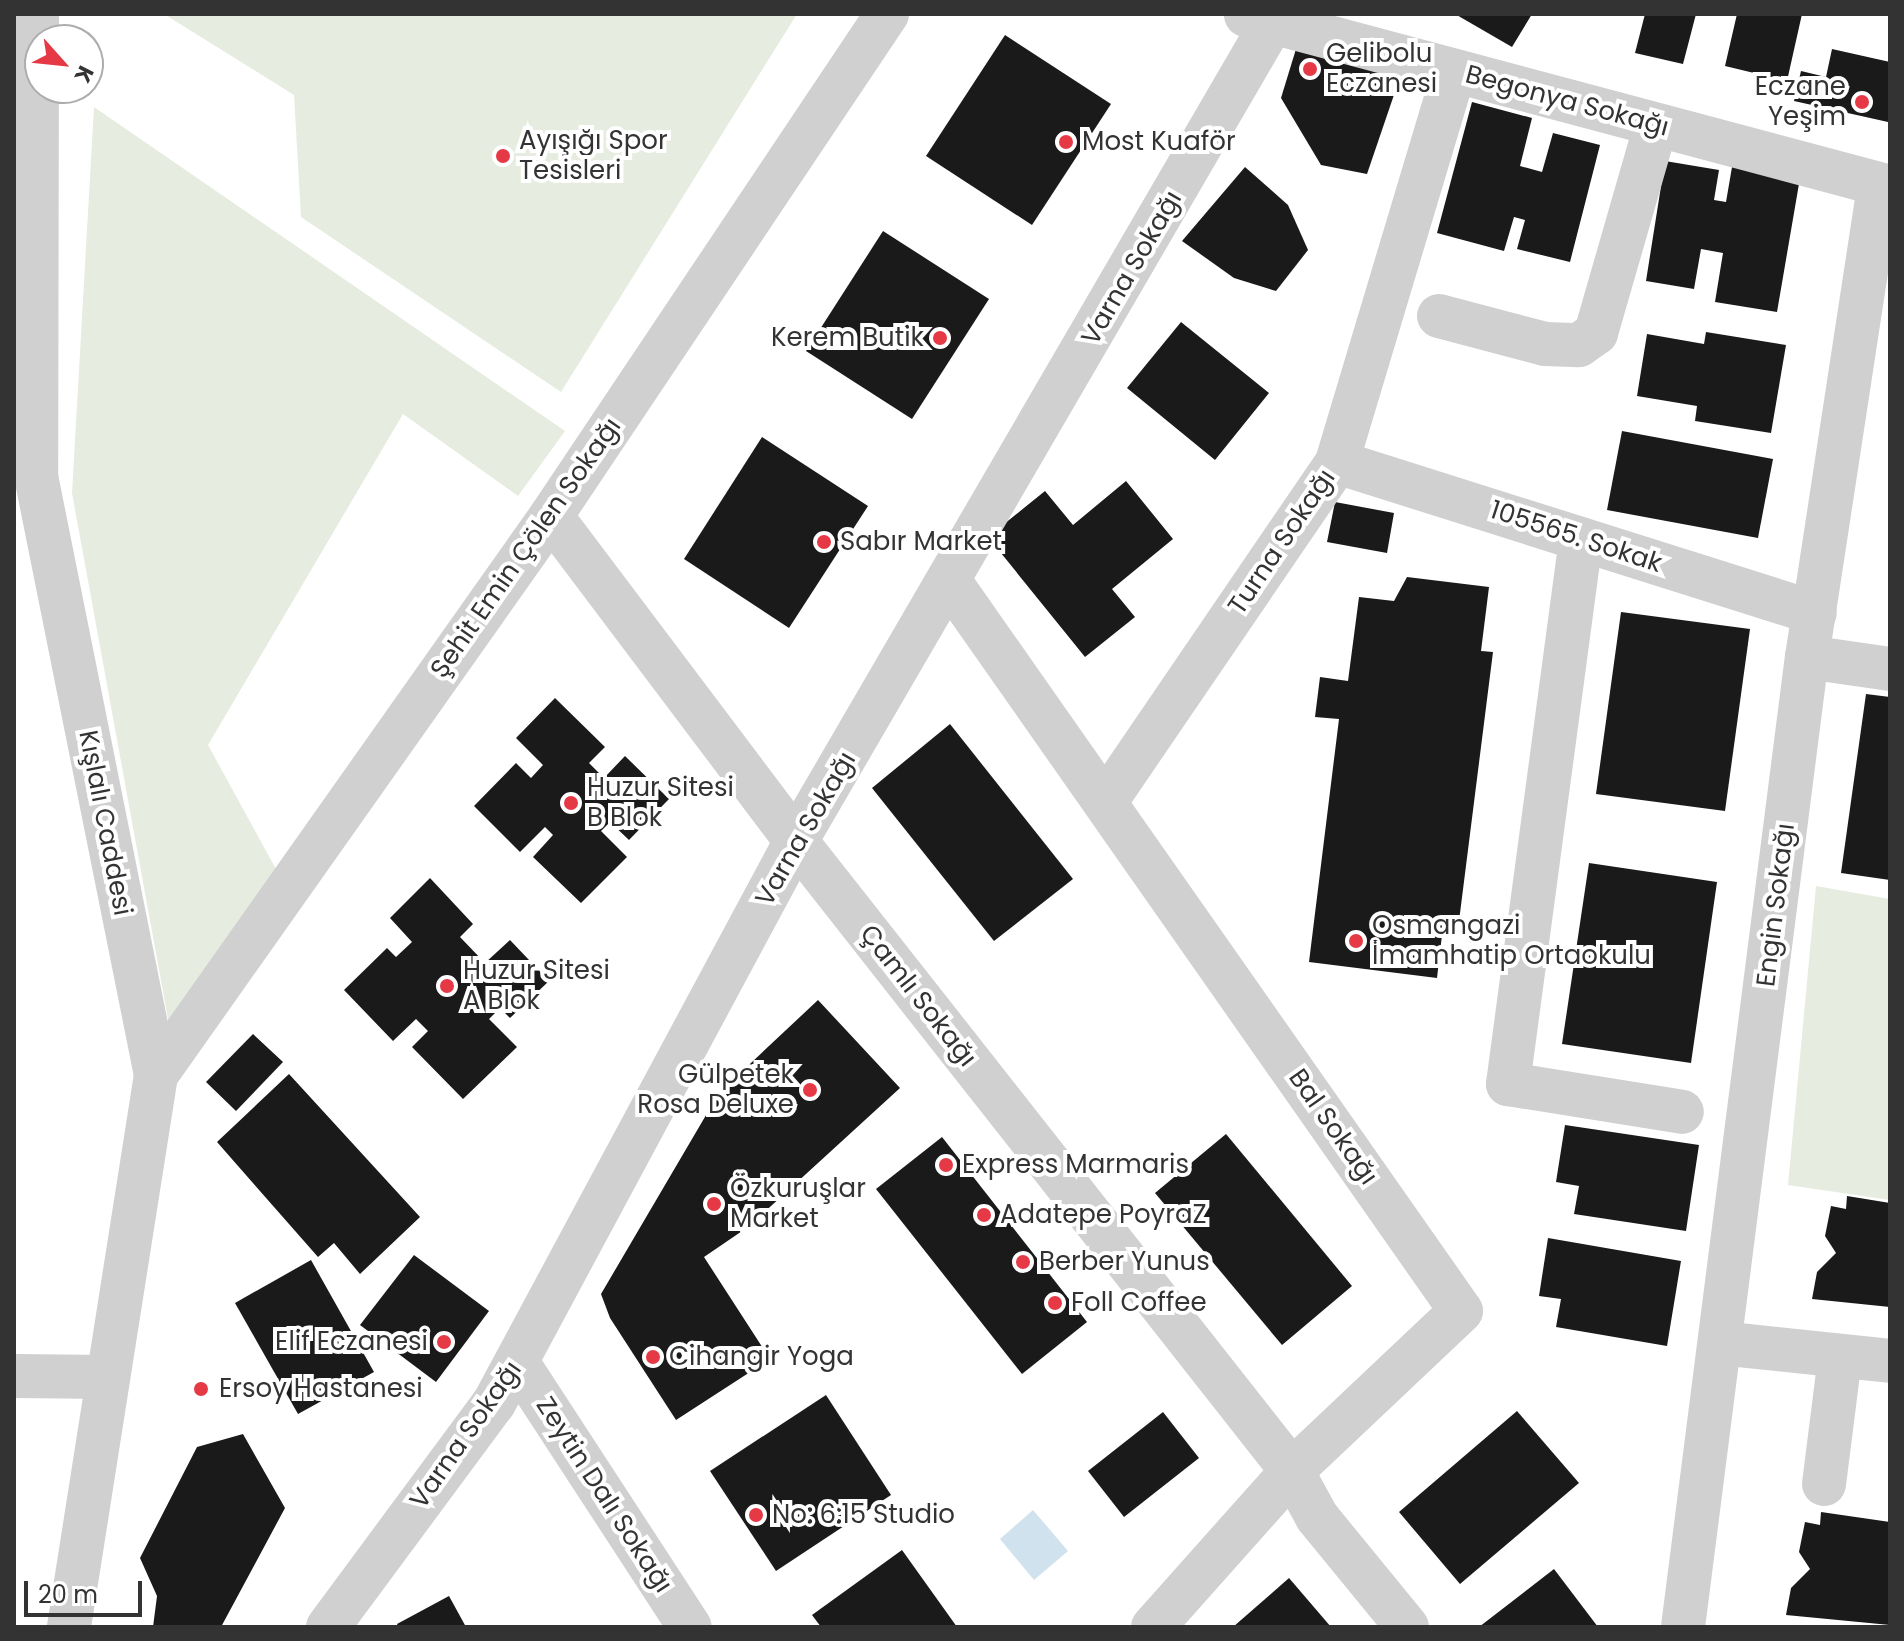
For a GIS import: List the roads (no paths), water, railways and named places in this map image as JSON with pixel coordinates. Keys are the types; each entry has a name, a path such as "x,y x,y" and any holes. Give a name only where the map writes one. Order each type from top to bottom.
{"street":[{"name":"Kışlalı Caddesi","path":"37,14 25,478 156,1075 69,1627"},
{"name":"Şehit Emin Çölen Sokağı","path":"156,1075 551,516 887,14"},
{"name":"Begonya Sokağı","path":"1258,18 1339,26 1454,71 1885,186"},
{"name":"Varna Sokağı","path":"328,1627 494,1403 796,841 950,582 1258,18"},
{"name":"Turna Sokağı","path":"1106,801 1337,462 1454,71"},
{"path":"1439,316 1545,344 1579,345 1596,333 1656,125"},
{"name":"Engin Sokağı","path":"1683,1627 1807,657 1885,186"},
{"name":"105565. Sokak","path":"1337,462 1815,613"},
{"name":"Çamlı Sokağı","path":"551,516 796,841 1292,1471 1317,1517 1407,1627"},
{"path":"1581,539 1508,1084 1682,1112"},
{"name":"Bal Sokağı","path":"950,582 1461,1311 1292,1471 1153,1627"},
{"path":"1807,657 1890,669"},
{"path":"1720,1343 1890,1361"},
{"path":"1824,1484 1840,1358"},
{"name":"Zeytin Dalı Sokağı","path":"517,1362 690,1627"},
{"path":"14,1376 108,1377"},
{"name":"Çamlı Sokağı","path":"1292,1471 1332,1496 1441,1627"}],"water":[{"path":"1033,1510 1068,1551 1034,1580 1000,1539"}],"place":[{"name":"Gelibolu Eczanesi","path":"1310,69"},
{"name":"Eczane Yeşim","path":"1862,102"},
{"name":"Most Kuaför","path":"1066,142"},
{"name":"Ayışığı Spor Tesisleri","path":"503,156"},
{"name":"Kerem Butik","path":"940,338"},
{"name":"Sabır Market","path":"824,542"},
{"name":"Huzur Sitesi B Blok","path":"571,803"},
{"name":"Osmangazi İmamhatip Ortaokulu","path":"1356,941"},
{"name":"Huzur Sitesi A Blok","path":"447,986"},
{"name":"Gülpetek Rosa Deluxe","path":"810,1090"},
{"name":"Express Marmaris","path":"946,1165"},
{"name":"Özkuruşlar Market","path":"714,1204"},
{"name":"Adatepe PoyraZ","path":"984,1215"},
{"name":"Berber Yunus","path":"1023,1262"},
{"name":"Foll Coffee","path":"1055,1303"},
{"name":"Elif Eczanesi","path":"444,1342"},
{"name":"Cihangir Yoga","path":"653,1357"},
{"name":"Ersoy Hastanesi","path":"201,1389"},
{"name":"No: 6:15 Studio","path":"756,1515"}]}
